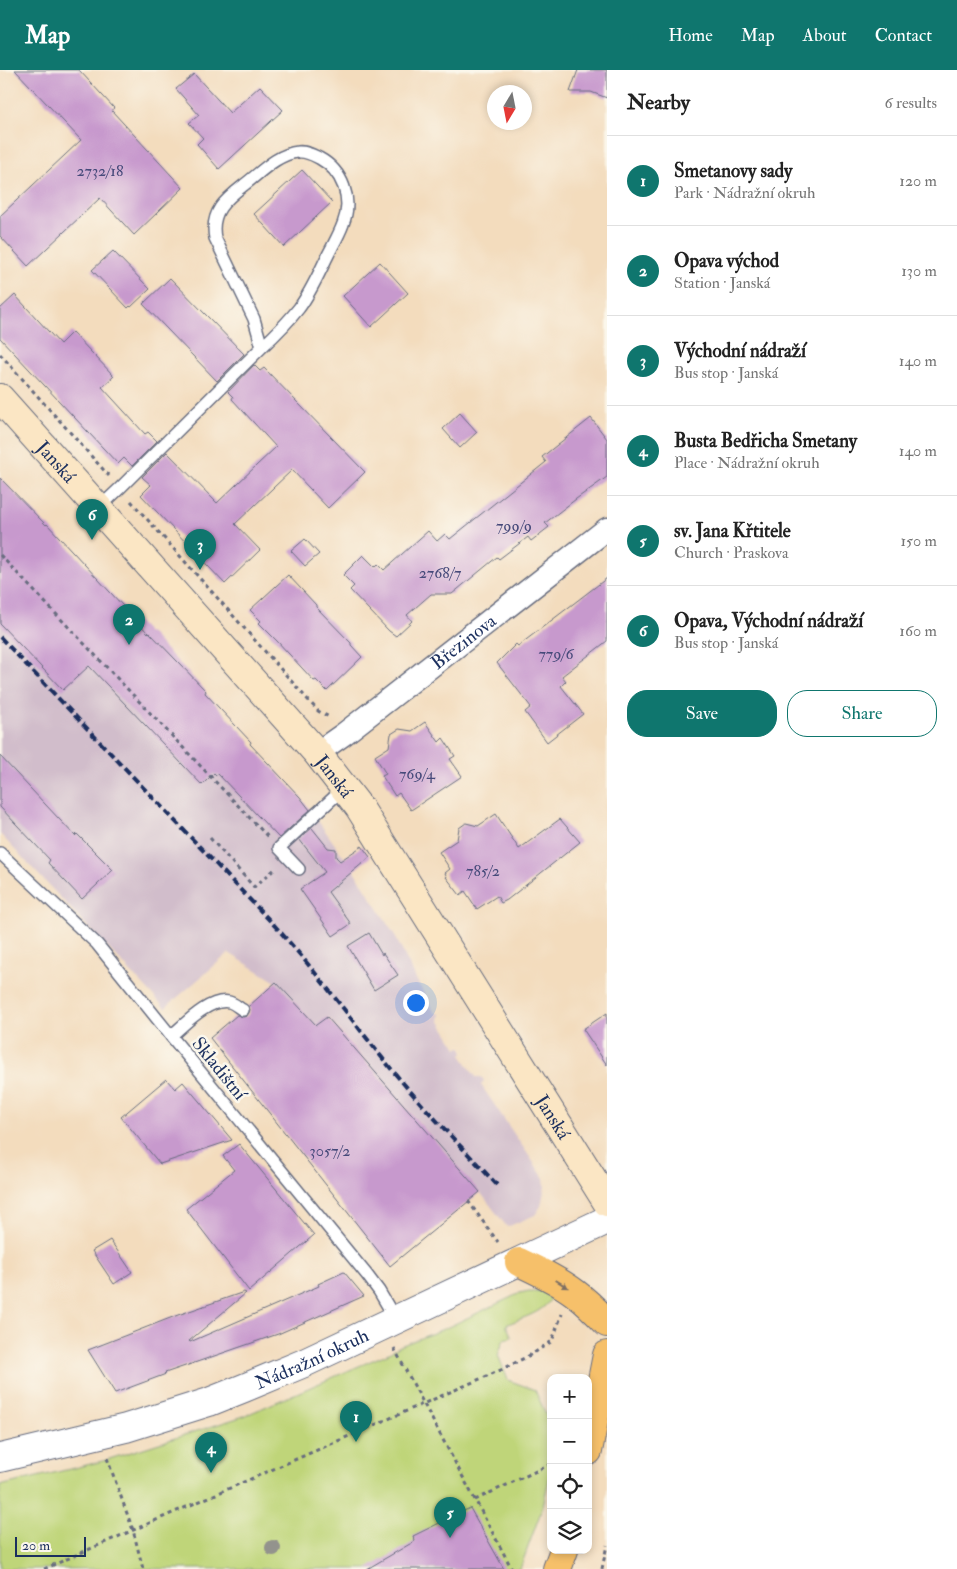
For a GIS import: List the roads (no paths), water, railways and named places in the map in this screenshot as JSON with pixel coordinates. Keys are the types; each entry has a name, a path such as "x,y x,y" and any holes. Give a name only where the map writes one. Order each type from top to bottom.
{"main road":[{"name":"Janská","path":"0,398 317,753 344,788 359,808 607,1202"},
{"path":"519,1262 554,1279 574,1292 607,1323"},
{"path":"592,1431 607,1355"}],"street":[{"name":"Březinova","path":"317,753 607,529"},
{"name":"Nádražní okruh","path":"0,1458 126,1428 209,1402 304,1363 607,1220"}],"lane":[{"path":"99,508 262,347 293,315 307,295 344,223 347,207 344,185 338,174 323,160 310,153 300,151 281,156 230,196 219,209 213,229 215,238 254,319 262,347"},
{"path":"299,869 279,848 344,788"},
{"name":"Skladištní","path":"0,853 97,944 367,1274 396,1320"},
{"path":"171,1036 205,1008 218,1002 230,1002 243,1010"}],"railway":[{"path":"0,637 275,926 401,1081 498,1186"}],"place":[{"name":"Opava, Východní nádraží","path":"92,540"},
{"name":"Východní nádraží","path":"200,570"},
{"name":"Opava východ","path":"129,645"},
{"name":"Smetanovy sady","path":"356,1442"},
{"name":"Busta Bedřicha Smetany","path":"211,1473"},
{"name":"sv. Jana Křtitele","path":"450,1538"}]}
